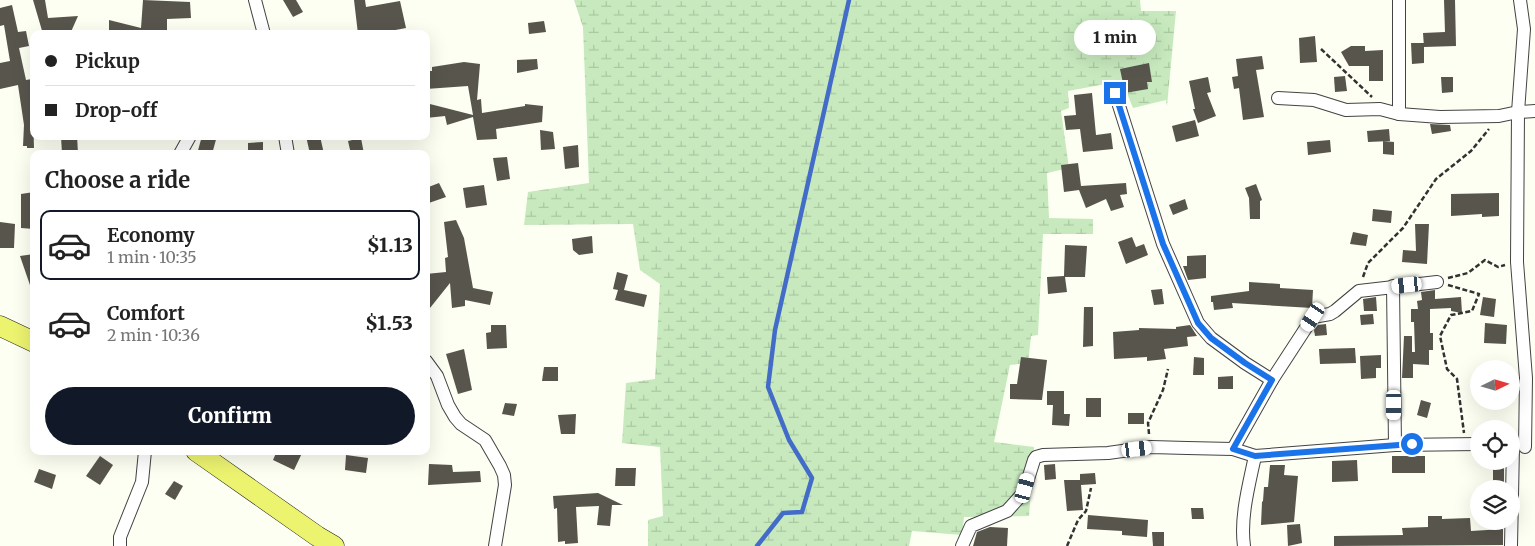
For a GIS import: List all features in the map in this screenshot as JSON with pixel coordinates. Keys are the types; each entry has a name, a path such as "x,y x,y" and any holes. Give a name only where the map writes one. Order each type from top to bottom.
{"main road":[{"path":"0,326 30,340"},
{"path":"201,455 320,543"}],"street":[{"path":"255,0 262,30"},
{"path":"1393,113 1399,0"},
{"path":"1511,546 1526,378 1517,262 1518,112 1524,29 1520,0"},
{"path":"1115,93 1163,244 1198,323 1211,338 1272,380"},
{"path":"1278,98 1321,102 1346,110 1380,109 1393,113 1450,117 1500,116 1518,112 1535,112"},
{"path":"1233,449 1272,380 1313,317 1336,312 1358,290 1437,282"},
{"path":"1393,286 1394,445"},
{"path":"430,367 437,376 448,405 455,417 461,424 484,440 504,475 505,485 495,546"},
{"path":"962,546 971,526 1007,511 1022,494 1031,465 1036,457 1043,455 1108,453 1151,448 1233,449 1255,456 1394,445 1470,444"},
{"path":"120,546 120,537 142,482 145,455"},
{"path":"1244,546 1243,535 1246,504 1255,456"}],"path":[{"path":"1321,49 1393,113"},
{"path":"1358,290 1368,262 1404,228 1436,179 1471,151 1500,116"},
{"path":"1437,282 1458,274 1468,273 1484,260 1498,267 1517,262"},
{"path":"1437,282 1479,294 1472,311 1451,315 1440,336 1447,369 1457,380 1470,435"},
{"path":"1151,448 1148,423 1163,390 1168,369"},
{"path":"1067,546 1078,520 1086,511 1091,488"}],"green space":[{"path":"574,0 1140,0 1141,11 1176,11 1167,106 1166,100 1133,108 1122,81 1068,91 1069,108 1061,111 1069,168 1047,173 1049,218 1093,219 1093,234 1043,234 1038,335 1031,336 1028,363 1010,365 994,442 1034,447 1029,516 964,517 962,535 912,531 909,546 648,546 648,520 663,516 660,447 622,443 626,383 655,379 660,284 640,270 633,224 524,225 528,192 589,183 583,27"}],"building":[{"path":"33,0 45,0 48,18 78,16 72,30 42,30"},
{"path":"143,0 190,2 191,18 167,19 167,30 109,30 109,20 141,28"},
{"path":"283,0 296,0 303,12 293,17"},
{"path":"354,0 365,0 366,7 400,1 406,28 396,30 358,30"},
{"path":"1444,0 1455,0 1456,46 1424,47 1423,33 1445,32"},
{"path":"12,5 18,32 26,31 29,46 19,48 26,80 30,79 30,140 34,140 34,148 23,146 24,125 18,85 0,89 0,63 10,61 4,25 0,26 0,8"},
{"path":"544,21 546,32 529,34 528,23"},
{"path":"1315,36 1317,62 1300,63 1299,38"},
{"path":"1411,43 1424,43 1424,63 1412,64"},
{"path":"1351,46 1365,46 1365,51 1383,50 1383,81 1369,81 1369,66 1349,66 1341,52"},
{"path":"1262,56 1264,69 1256,70 1264,117 1243,120 1239,88 1234,89 1232,77 1238,76 1236,59"},
{"path":"537,59 538,69 517,73 517,60"},
{"path":"464,62 480,64 477,100 481,99 482,113 525,106 525,104 543,106 542,122 496,129 497,139 477,140 473,117 447,125 445,116 430,118 430,104 473,115 468,86 430,89 430,71 432,71 432,67"},
{"path":"1149,63 1152,82 1147,82 1148,89 1125,93 1120,69"},
{"path":"1345,76 1347,91 1335,92 1334,77"},
{"path":"1208,77 1211,92 1207,93 1216,116 1198,123 1193,109 1195,109 1189,81"},
{"path":"1441,77 1453,77 1453,92 1442,93"},
{"path":"1092,93 1096,135 1111,133 1113,149 1083,152 1080,129 1066,130 1064,116 1076,115 1074,95"},
{"path":"1195,120 1199,136 1176,142 1172,126"},
{"path":"1430,124 1450,125 1451,131 1432,134"},
{"path":"1389,129 1390,141 1368,142 1367,131"},
{"path":"540,130 553,132 555,149 541,150"},
{"path":"61,140 77,140 78,150 62,150"},
{"path":"201,140 216,140 213,150 198,150"},
{"path":"307,140 321,140 323,150 309,150"},
{"path":"361,140 363,150 350,150 348,141"},
{"path":"1330,140 1331,152 1308,155 1307,142"},
{"path":"1383,141 1394,142 1394,155 1383,154"},
{"path":"263,142 263,150 248,150 248,143"},
{"path":"578,145 579,167 565,169 563,147"},
{"path":"507,157 510,179 497,181 493,158"},
{"path":"1078,163 1081,186 1126,183 1127,194 1120,195 1124,207 1111,211 1106,199 1086,208 1079,190 1064,192 1061,165"},
{"path":"439,183 446,197 430,203 430,186"},
{"path":"1256,184 1262,200 1260,201 1260,219 1250,219 1249,198 1245,188"},
{"path":"484,185 487,205 466,208 463,188"},
{"path":"30,193 30,229 21,228 21,194"},
{"path":"1499,193 1499,216 1482,217 1482,214 1451,216 1451,194"},
{"path":"1185,199 1188,209 1173,215 1169,205"},
{"path":"1373,209 1392,211 1391,223 1372,221"},
{"path":"456,220 464,238 473,288 493,292 490,305 465,300 465,306 452,308 450,283 430,308 430,274 446,272 445,258 448,257 444,222"},
{"path":"0,222 15,224 14,248 0,248"},
{"path":"1415,224 1429,224 1427,264 1402,262 1403,250 1416,251"},
{"path":"1353,232 1368,235 1366,246 1350,244"},
{"path":"592,236 593,253 579,255 573,250 572,239"},
{"path":"1132,237 1136,247 1144,244 1148,255 1126,264 1118,242"},
{"path":"1065,245 1087,246 1085,277 1065,277 1067,292 1048,294 1047,277 1064,276"},
{"path":"30,255 30,285 20,256"},
{"path":"1206,255 1206,278 1188,280 1183,266 1187,266 1187,256"},
{"path":"617,272 628,275 624,290 647,295 644,307 615,300 618,290 613,289"},
{"path":"1249,282 1280,284 1280,288 1313,290 1312,308 1232,303 1233,308 1214,310 1211,296 1249,291"},
{"path":"1162,289 1164,304 1154,305 1151,290"},
{"path":"1435,290 1435,299 1461,297 1462,313 1451,311 1451,308 1430,309 1430,333 1433,333 1433,350 1429,350 1429,365 1413,364 1413,378 1402,378 1404,336 1412,336 1412,352 1415,352 1414,322 1411,322 1411,309 1418,309 1417,301 1422,300 1421,292"},
{"path":"1376,297 1377,311 1364,311 1363,299"},
{"path":"1483,297 1496,299 1494,317 1480,315"},
{"path":"1084,307 1093,307 1093,346 1083,347"},
{"path":"1373,314 1374,324 1361,325 1360,315"},
{"path":"1485,323 1507,325 1506,344 1484,343"},
{"path":"1326,324 1327,335 1315,336 1314,330 1318,325"},
{"path":"491,325 506,325 507,348 487,349 486,333 491,332"},
{"path":"1190,325 1197,336 1187,337 1188,346 1164,349 1166,359 1147,361 1147,357 1114,359 1113,332 1139,330 1139,328 1176,329 1176,327"},
{"path":"1355,348 1356,363 1320,364 1319,349"},
{"path":"464,349 472,390 458,394 446,354"},
{"path":"1381,355 1381,368 1376,368 1376,378 1361,379 1360,356"},
{"path":"1021,357 1047,360 1042,400 1010,399 1010,384 1017,384"},
{"path":"1194,357 1204,358 1204,375 1193,375"},
{"path":"544,367 558,367 558,381 542,381"},
{"path":"1233,376 1233,389 1218,389 1218,377"},
{"path":"1047,391 1064,391 1064,414 1070,414 1069,426 1052,425 1053,405 1047,405"},
{"path":"1086,398 1101,398 1101,417 1086,417"},
{"path":"1421,400 1431,403 1427,418 1417,415"},
{"path":"505,403 517,404 514,416 502,414"},
{"path":"1128,413 1144,413 1144,424 1128,424"},
{"path":"576,414 575,434 561,434 558,415"},
{"path":"275,455 301,455 294,470 273,460"},
{"path":"346,455 368,458 366,473 345,470"},
{"path":"100,456 113,465 100,485 86,476"},
{"path":"1392,456 1425,456 1425,473 1392,473"},
{"path":"1357,460 1358,481 1332,482 1332,461"},
{"path":"429,464 452,465 453,472 480,471 481,482 428,485"},
{"path":"1055,464 1056,479 1045,480 1044,465"},
{"path":"1270,465 1285,465 1284,475 1298,476 1294,522 1261,525 1264,487 1268,487"},
{"path":"616,468 636,468 635,486 615,486"},
{"path":"39,469 56,475 52,489 34,482"},
{"path":"1493,470 1504,470 1504,480 1493,480"},
{"path":"1095,473 1096,484 1081,485 1083,510 1067,511 1064,480 1080,480 1080,474"},
{"path":"174,481 183,486 175,500 165,494"},
{"path":"598,493 623,505 612,505 610,526 597,525 599,506 576,507 578,543 565,544 565,541 558,542 557,508 554,509 553,496"},
{"path":"1191,508 1203,508 1204,519 1192,519"},
{"path":"1088,515 1148,520 1147,537 1122,535 1122,531 1087,529"},
{"path":"1428,516 1442,516 1442,519 1470,518 1471,531 1503,530 1503,545 1334,546 1334,536 1403,535 1402,528 1428,527"},
{"path":"1300,524 1302,543 1288,546 1287,525"},
{"path":"990,527 1008,528 1007,546 973,546 977,532"},
{"path":"1152,532 1164,532 1164,546 1153,546"}],"waterway":[{"path":"757,546 783,513 802,512 812,478 789,440 768,387 775,330 849,0"}],"route":[{"path":"1115,93 1163,244 1198,323 1211,338 1272,380 1233,449 1255,456 1412,444"}]}
